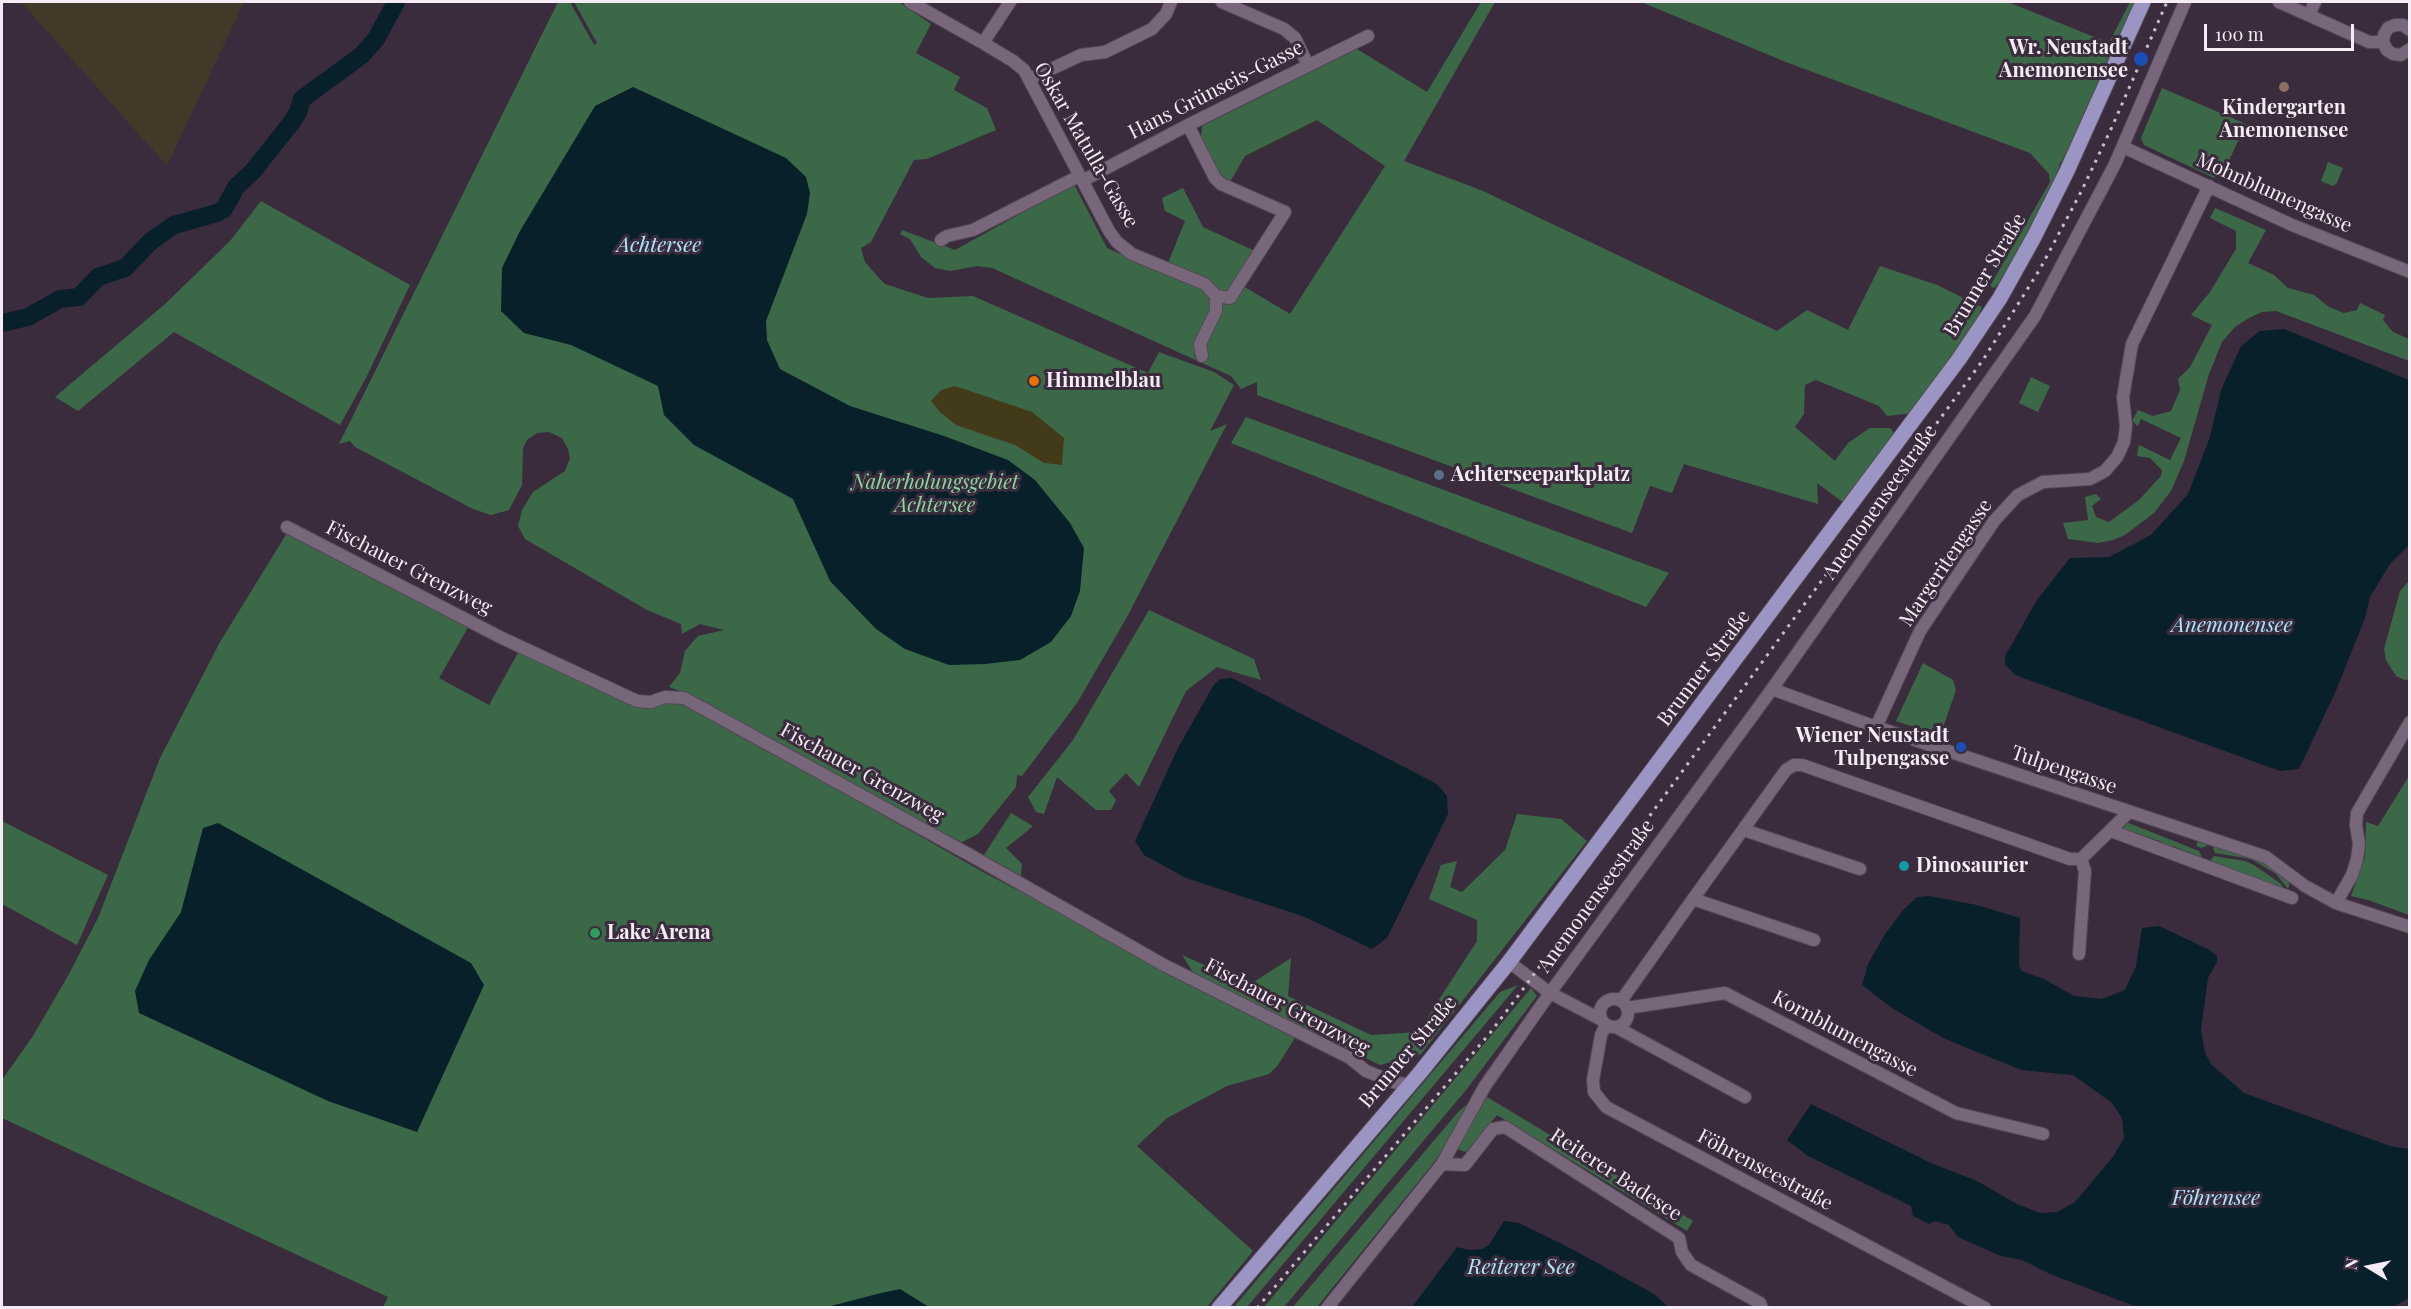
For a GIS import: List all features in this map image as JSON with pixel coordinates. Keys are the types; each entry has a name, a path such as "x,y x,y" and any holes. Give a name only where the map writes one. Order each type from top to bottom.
{"main road":[{"name":"Brunner Straße","path":"1219,1308 1410,1085 1509,962 1965,351 2000,298 2034,237 2067,171 2143,2"}],"street":[{"name":"Oskar Matulla-Gasse","path":"910,2 1013,60 1024,70 1117,242 1132,254 1205,284 1216,296 1230,298 1285,212 1221,184 1215,178 1188,125"},
{"path":"984,43 1010,2"},
{"path":"1030,80 1081,56 1105,52 1152,29 1166,14 1171,2"},
{"path":"1222,2 1284,29 1295,38 1308,64"},
{"name":"Anemonenseestraße","path":"1550,993 1772,689 2035,316 2123,147 2185,2"},
{"path":"2279,2 2369,42 2383,42"},
{"path":"2309,15 2315,2"},
{"path":"2409,30 2403,25 2388,28 2383,42 2387,50 2393,54 2401,55 2409,49"},
{"name":"Hans Grünseis-Gasse","path":"941,240 947,236 973,230 1368,36"},
{"name":"Mohnblumengasse","path":"2123,147 2292,225 2409,272"},
{"name":"Margeritengasse","path":"1876,727 1920,631 1994,521 2018,495 2043,482 2090,479 2105,471 2117,457 2124,442 2126,426 2123,397 2132,344 2208,186"},
{"path":"1202,356 1200,344 1216,311 1216,296"},
{"name":"Fischauer Grenzweg","path":"287,526 502,638 638,701 651,702 664,697 684,698 970,855 1164,965 1350,1059 1366,1071 1393,1082 1410,1085"},
{"name":"Tulpengasse","path":"1772,689 1876,727 2266,857 2305,886 2336,903 2409,927"},
{"path":"2336,903 2352,875 2357,859 2359,844 2357,813 2409,722"},
{"path":"1608,1024 1624,1022 1624,1005 1693,899 1786,770 1794,765 1802,765 2070,859 2081,859 2129,812"},
{"path":"1744,830 1860,869"},
{"path":"2111,831 2292,898"},
{"path":"2079,954 2085,871 2081,859"},
{"path":"1693,899 1814,940"},
{"path":"1509,962 1550,993 1745,1097"},
{"path":"1327,1308 1442,1164 1485,1086 1550,993"},
{"name":"Kornblumengasse","path":"1624,1005 1725,993 1956,1113 2043,1134"},
{"path":"1575,1005 1613,999 1624,1005"},
{"path":"1605,1002 1600,1012 1608,1024"},
{"name":"Föhrenseestraße","path":"1608,1024 1600,1035 1593,1080 1594,1092 1606,1107 1985,1308"},
{"name":"Reiterer Badesee","path":"1442,1164 1465,1165 1493,1129 1504,1126 1679,1238 1682,1252 1691,1265 1760,1303 1762,1308"}],"shaded area":[{"path":"21,2 244,2 167,166"}],"green space":[{"name":"Naherholungsgebiet Achtersee","path":"558,2 570,2 594,45 597,43 574,2 899,2 931,24 916,53 960,77 954,90 987,108 996,130 927,159 914,160 871,242 861,248 865,262 878,277 885,284 928,298 973,296 1148,373 1159,352 1214,372 1234,385 1210,431 1227,424 1127,617 1077,703 1022,776 1017,775 1016,787 978,834 960,843 669,687 680,673 685,651 698,636 724,630 700,624 682,634 681,624 647,610 525,539 518,526 522,510 533,492 565,471 570,458 562,438 549,432 537,433 527,440 523,448 522,485 509,510 491,515 473,509 355,447 350,441 339,444"},
{"path":"1481,2 1495,2 1404,161 1483,191 1777,331 1807,310 1848,330 1880,266 1937,285 1982,307 1973,329 1914,413 1887,416 1879,406 1816,380 1805,385 1804,414 1795,427 1835,461 1848,443 1870,428 1890,428 1895,434 1844,503 1817,483 1818,504 1684,464 1672,493 1650,486 1632,533 1257,395 1257,382 1241,389 1231,376 992,268 977,266 950,271 935,268 921,257 910,239 900,234 902,230 955,250 1074,184 1107,248 1164,273 1185,221 1165,211 1162,198 1183,188 1203,227 1255,251 1238,283 1290,314 1385,166 1317,120 1245,156 1230,182 1218,173 1201,139 1202,126 1357,49 1427,92"},
{"path":"1641,2 2008,2 2109,43 2130,2 2138,2 2073,146 2060,163 2053,187 2006,276 1994,288 1990,286 2050,182 2049,174 2030,153 1786,62"},
{"path":"2162,88 2246,124 2223,173 2214,178 2144,145 2141,138"},
{"path":"2328,162 2343,168 2337,183 2333,186 2321,181"},
{"path":"261,201 410,285 366,378 340,425 174,332 78,411 55,397 165,304 230,241"},
{"path":"2215,208 2266,230 2248,263 2274,275 2288,288 2314,295 2329,307 2344,313 2357,310 2360,303 2385,315 2383,320 2393,332 2409,339 2409,361 2276,311 2262,312 2249,318 2235,327 2222,342 2209,374 2184,461 2171,491 2154,513 2125,535 2113,540 2098,543 2068,539 2063,523 2088,520 2085,497 2096,494 2101,499 2092,506 2096,517 2109,522 2139,500 2161,476 2162,470 2150,458 2137,456 2139,445 2170,460 2181,438 2141,419 2138,426 2132,421 2138,410 2153,416 2171,411 2180,390 2178,379 2190,367 2212,325 2191,315 2210,292 2236,249 2236,231 2210,218"},
{"path":"2031,377 2050,386 2038,412 2019,403"},
{"path":"1246,417 1669,573 1646,607 1231,443"},
{"name":"Lake Arena","path":"287,533 470,624 439,678 489,705 519,651 647,709 660,703 681,700 983,872 1296,1036 1278,1065 1269,1074 1227,1086 1167,1118 1137,1146 1253,1251 1207,1307 383,1307 388,1297 2,1118 2,1080 33,1036 69,974 98,918 160,758 220,642"},
{"path":"2409,581 2410,679 2405,680 2396,676 2386,660 2384,649 2400,591"},
{"path":"1149,610 1254,659 1261,680 1217,667 1186,691 1139,787 1126,773 1109,791 1116,800 1111,810 1096,810 1057,777 1044,814 1036,812 1028,797 1073,740"},
{"path":"1923,663 1953,680 1956,690 1940,736 1896,721"},
{"path":"2409,776 2410,915 2351,896 2365,857 2366,822 2378,826"},
{"path":"1011,813 1033,826 1006,848 1022,864 1021,876 984,855"},
{"path":"1517,814 1561,819 1587,841 1421,1054 1380,1065 1194,974 1182,955 1249,985 1291,958 1288,996 1371,1035 1418,1032 1477,941 1477,920 1429,899 1441,865 1457,861 1450,887 1462,892 1505,850"},
{"path":"2,821 108,875 77,945 2,904"},
{"path":"2126,822 2199,851 2202,858 2173,846 2165,847 2162,842 2136,833 2135,835 2124,831 2123,826"},
{"path":"2199,839 2271,866 2289,880 2288,889 2276,874 2251,859 2215,853 2213,847 2208,845 2202,848 2196,846"},
{"path":"2214,856 2245,861 2254,865 2281,884 2285,891 2209,862"},
{"path":"1518,985 1247,1307 1234,1307 1500,992"},
{"path":"1531,988 1537,996 1466,1090 1284,1307 1264,1307"},
{"path":"1476,1097 1435,1161 1317,1307 1292,1308 1459,1111"},
{"path":"1487,1097 1693,1221 1687,1231 1497,1115 1466,1152 1456,1149"}],"sand":[{"path":"955,386 1032,412 1064,438 1062,465 1044,463 1015,445 956,425 931,401 941,390"}],"water":[{"name":"Achtersee","path":"633,87 786,158 806,177 810,193 807,214 766,321 767,340 780,369 850,406 944,436 1008,460 1035,480 1070,523 1084,548 1080,591 1071,616 1051,642 1020,660 985,664 949,665 905,649 876,629 830,581 793,499 694,445 664,415 658,386 571,345 524,333 501,311 502,268 520,231 595,106"},
{"name":"Anemonensee","path":"2284,329 2409,380 2410,544 2390,564 2370,597 2365,618 2335,693 2299,769 2280,771 2015,675 2005,664 2005,656 2037,600 2070,558 2109,557 2151,535 2188,494 2210,437 2221,390 2241,346 2260,331"},
{"path":"1232,678 1437,784 1447,796 1448,814 1387,938 1372,949 1305,917 1186,878 1144,855 1135,841 1178,748 1213,686 1220,679"},
{"path":"218,823 471,963 484,985 417,1132 328,1101 139,1013 135,991 149,960 181,912 203,828"},
{"name":"Föhrensee","path":"1929,896 1977,905 2020,918 2019,965 2021,971 2044,979 2074,996 2102,999 2125,990 2136,966 2142,928 2159,926 2210,950 2217,956 2217,962 2208,978 2201,1030 2205,1053 2211,1064 2244,1093 2390,1146 2409,1149 2409,1298 2391,1308 2137,1307 2050,1274 2022,1260 2001,1256 1958,1237 1949,1225 1935,1221 1929,1224 1913,1216 1911,1206 1808,1156 1787,1140 1811,1104 1931,1163 1977,1181 2017,1204 2040,1213 2057,1212 2075,1202 2113,1157 2124,1138 2122,1118 2112,1103 2073,1075 2021,1070 1943,1038 1892,1008 1862,985 1868,964 1885,934 1903,910 1917,897"},
{"name":"Reiterer See","path":"1504,1221 1519,1223 1570,1248 1654,1294 1668,1307 1412,1307 1457,1247 1469,1250 1482,1249 1489,1245"},
{"path":"900,1289 929,1307 827,1307 881,1293"}],"waterway":[{"path":"2,323 28,317 60,299 79,297 98,277 125,268 151,241 174,225 224,209 236,187 253,171 292,122 302,99 362,55 376,39 396,2"}],"railway":[{"path":"1257,1308 1490,1033 1983,360 2040,269 2081,192 2167,2"}],"place":[{"name":"Wr. Neustadt Anemonensee","path":"2141,59"},
{"name":"Kindergarten Anemonensee","path":"2284,87"},
{"name":"Himmelblau","path":"1034,381"},
{"name":"Achterseeparkplatz","path":"1439,475"},
{"name":"Wiener Neustadt Tulpengasse","path":"1961,747"},
{"name":"Dinosaurier","path":"1904,866"},
{"name":"Lake Arena","path":"595,933"}]}
